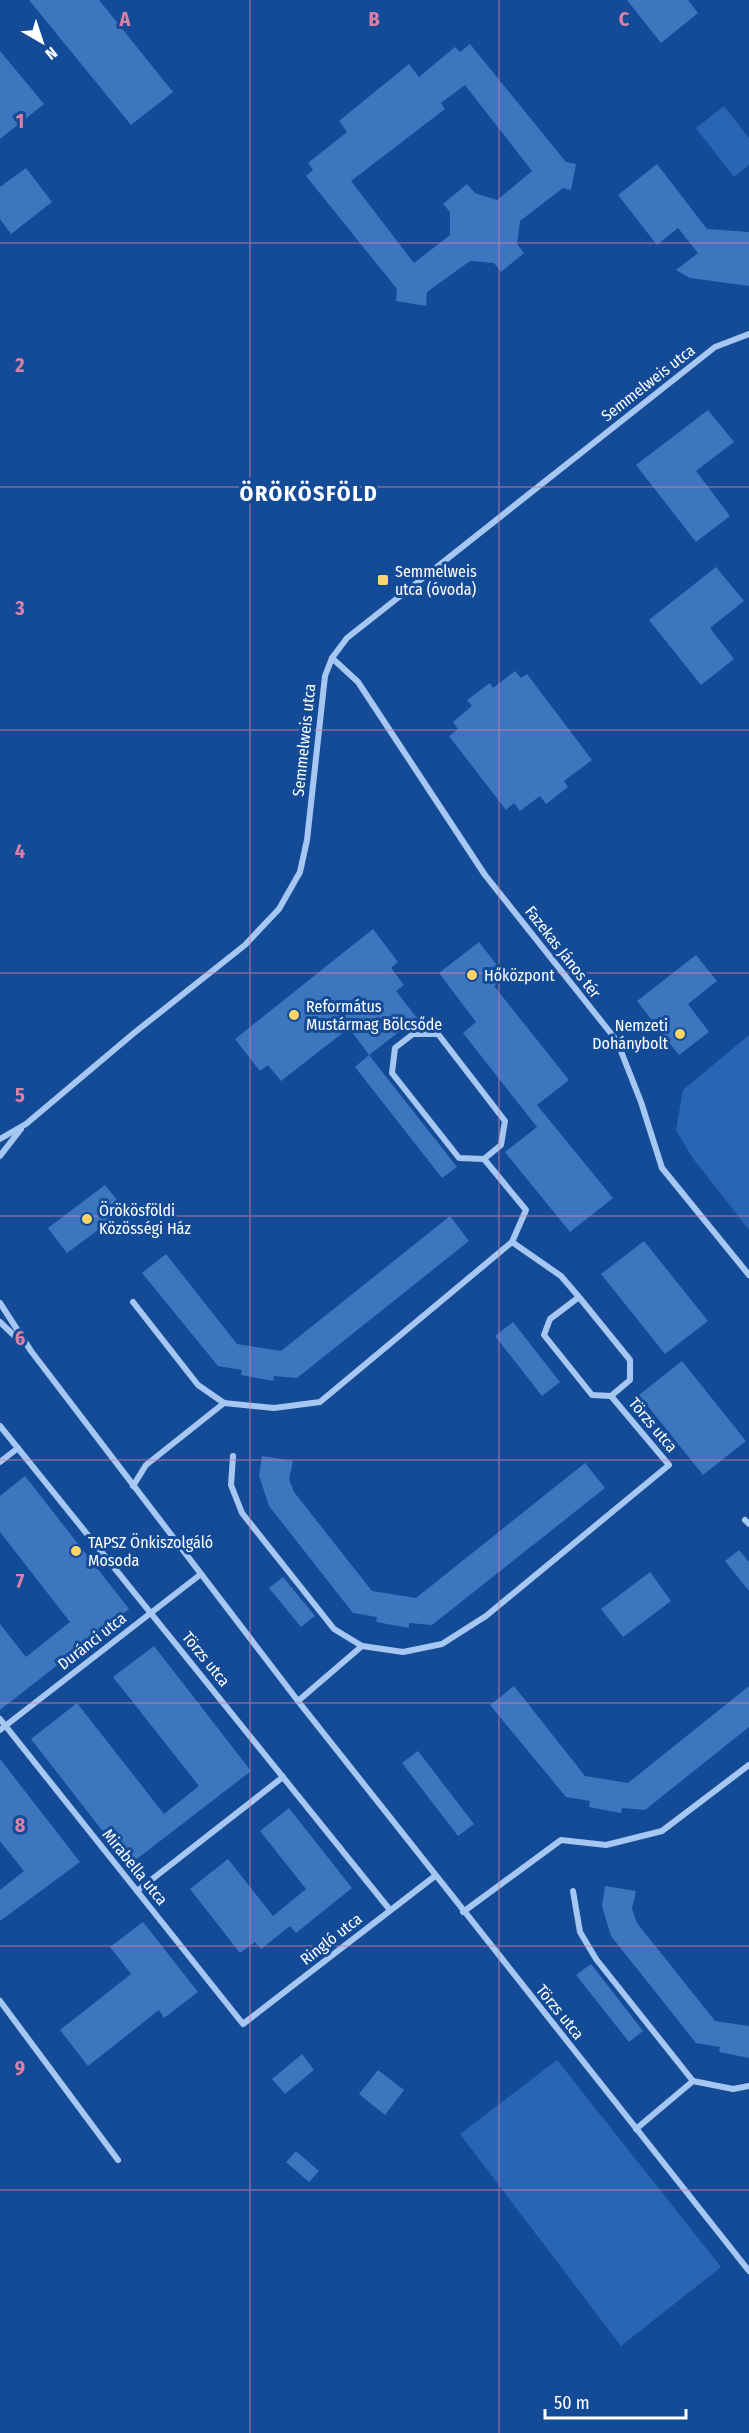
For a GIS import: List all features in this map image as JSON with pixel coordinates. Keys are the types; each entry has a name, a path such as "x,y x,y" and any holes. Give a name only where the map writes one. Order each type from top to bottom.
{"street":[{"name":"Semmelweis utca","path":"0,1139 26,1124 134,1033 245,945 279,909 300,872 307,840 321,696 332,658 347,638 715,347 749,334"},
{"name":"Fazekas János tér","path":"332,658 358,682 485,875 617,1041 641,1102 662,1168 749,1275"},
{"path":"133,1302 198,1385 224,1403 274,1408 320,1402 512,1242 526,1210 484,1159 459,1158 392,1073 395,1048 412,1034 438,1034 505,1121 501,1144 484,1159"},
{"name":"Semmelweis utca","path":"0,1156 26,1124"},
{"name":"Törzs utca","path":"512,1242 561,1276 579,1297 630,1360 630,1380 611,1395 592,1395 544,1335 550,1319 579,1297"},
{"name":"Törzs utca","path":"0,1302 31,1351 298,1701 749,2271"},
{"name":"Törzs utca","path":"0,1322 31,1351"},
{"name":"Törzs utca","path":"233,1456 231,1485 242,1513 334,1629 362,1646 403,1652 442,1644 486,1616 669,1465 611,1395"},
{"path":"134,1486 146,1465 224,1403"},
{"name":"Törzs utca","path":"0,1426 390,1910"},
{"path":"0,1462 18,1448"},
{"name":"Duránci utca","path":"3,1728 201,1574"},
{"path":"298,1701 362,1646"},
{"name":"Mirabella utca","path":"0,1719 3,1728 243,2024"},
{"path":"463,1912 561,1840 606,1845 662,1831 749,1765"},
{"path":"137,1891 284,1777"},
{"name":"Ringló utca","path":"243,2024 435,1876"},
{"path":"573,1891 580,1932 596,1959 693,2081 733,2089 749,2086"},
{"path":"0,2001 118,2160"},
{"path":"636,2128 693,2081"}],"shaded area":[{"path":"724,106 749,138 749,165 734,177 696,128"},
{"path":"749,1035 749,1230 692,1157 676,1130 683,1090"},
{"path":"557,2060 721,2267 621,2346 460,2134"}],"building":[{"path":"29,0 99,0 173,92 131,125"},
{"path":"627,0 688,0 698,13 661,43"},
{"path":"470,44 566,162 576,164 571,190 563,188 520,221 517,244 524,253 501,272 494,263 470,261 427,292 426,306 396,301 397,289 306,176 313,170 308,163 347,132 339,121 409,64 419,77 455,47 460,52","holes":["465,85 532,171 497,200 475,193 467,184 443,204 450,212 450,235 414,263 351,181 445,109 441,103"]},
{"path":"0,51 44,104 0,139"},
{"path":"657,164 707,229 749,232 749,286 690,278 676,270 698,253 678,228 657,245 618,195"},
{"path":"26,168 52,202 11,234 0,219 0,187"},
{"path":"708,410 734,442 696,471 730,516 696,542 636,465"},
{"path":"716,567 744,601 710,628 734,659 701,685 649,620"},
{"path":"515,671 521,678 527,674 592,760 564,781 568,787 546,804 540,796 520,811 514,803 506,810 449,736 458,729 453,722 472,706 467,700 490,683 493,688"},
{"path":"373,929 398,962 391,968 404,985 396,991 417,1018 369,1055 349,1028 281,1081 268,1065 260,1071 235,1039"},
{"path":"479,942 506,977 494,986 569,1080 537,1105 613,1198 570,1232 505,1152 537,1127 463,1033 476,1022 439,973"},
{"path":"696,955 717,981 688,1004 709,1032 679,1055 637,1001"},
{"path":"369,1055 457,1167 442,1178 355,1067"},
{"name":"Örökösföldi Közösségi Ház","path":"105,1185 125,1210 67,1253 48,1228"},
{"path":"450,1216 469,1241 297,1378 274,1376 273,1381 241,1375 242,1370 218,1366 142,1273 166,1254 237,1344 281,1351"},
{"path":"644,1241 708,1321 665,1354 601,1274"},
{"path":"513,1322 560,1382 542,1396 495,1336"},
{"path":"682,1361 746,1441 703,1475 639,1395"},
{"path":"262,1456 293,1461 289,1479 294,1492 372,1591 416,1598 585,1463 605,1488 432,1625 409,1623 409,1628 376,1622 377,1617 353,1613 269,1506 259,1476"},
{"path":"25,1476 129,1609 0,1710 0,1624 26,1657 70,1622 0,1532 0,1496"},
{"path":"739,1550 749,1562 749,1591 725,1561"},
{"path":"650,1572 671,1601 623,1637 601,1609"},
{"path":"283,1577 315,1616 301,1627 269,1588"},
{"path":"154,1646 251,1771 129,1865 31,1739 77,1703 164,1814 199,1786 113,1677"},
{"path":"514,1686 585,1776 628,1783 749,1686 749,1727 645,1810 622,1808 621,1813 589,1807 590,1801 566,1797 490,1705"},
{"path":"418,1751 474,1824 458,1836 402,1763"},
{"path":"0,1759 80,1862 0,1921 0,1890 24,1871 0,1841"},
{"path":"289,1808 352,1888 296,1933 290,1926 261,1949 255,1942 240,1953 190,1889 228,1859 273,1916 306,1889 260,1831"},
{"path":"605,1886 636,1891 632,1909 637,1923 715,2021 749,2026 749,2058 719,2052 720,2047 696,2043 611,1936 602,1906"},
{"path":"143,1922 198,1992 164,2018 159,2010 88,2066 60,2030 131,1974 110,1947"},
{"path":"591,1964 643,2031 629,2042 576,1975"},
{"path":"302,2054 314,2070 285,2094 272,2079"},
{"path":"378,2070 404,2090 385,2115 359,2094"},
{"path":"296,2151 319,2171 309,2182 286,2162"}],"place":[{"name":"Semmelweis utca (óvoda)","path":"383,580"},
{"name":"Hőközpont","path":"472,975"},
{"name":"Református Mustármag Bölcsőde","path":"294,1015"},
{"name":"Nemzeti Dohánybolt","path":"680,1034"},
{"name":"Örökösföldi Közösségi Ház","path":"87,1219"},
{"name":"TAPSZ Önkiszolgáló Mosoda","path":"76,1551"}],"district":[{"name":"ÖRÖKÖSFÖLD","path":"309,493"}]}
